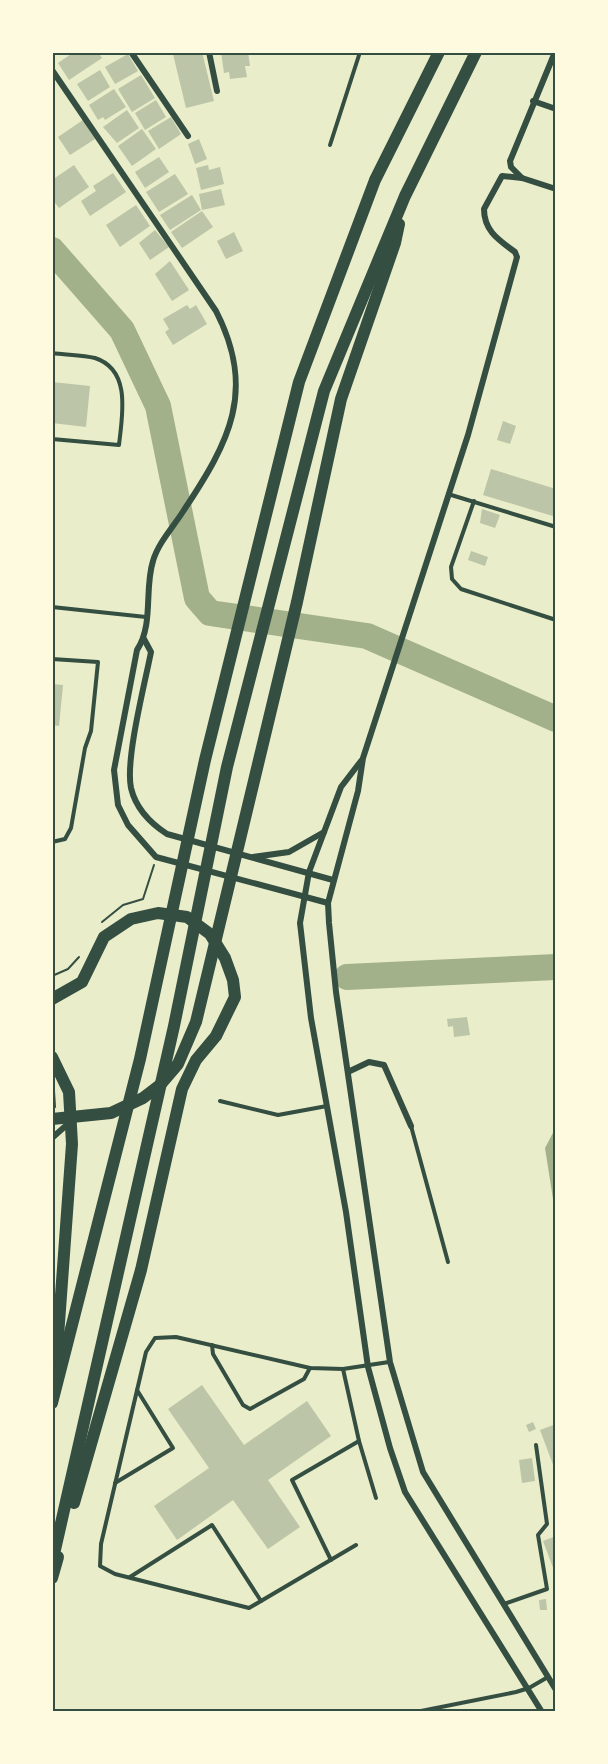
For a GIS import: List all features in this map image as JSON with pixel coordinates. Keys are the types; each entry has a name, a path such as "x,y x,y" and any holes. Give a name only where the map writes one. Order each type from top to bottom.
{"highway":[{"path":"53,1399 140,1059 205,760 299,382 375,180 439,52"},
{"path":"52,1563 174,1026 227,767 324,391 405,196 476,52"},
{"path":"52,1119 111,1113 143,1098 160,1085 178,1064 196,1022 297,602 341,399 395,243 405,196"},
{"path":"52,999 82,982 104,937 131,919 158,913 187,917 210,934 225,958 235,997 216,1036 196,1060 182,1089 141,1270 52,1578"},
{"path":"52,1057 69,1092 72,1144 53,1399"}],"street":[{"path":"131,52 188,136"},
{"path":"209,52 217,92"},
{"path":"522,178 511,167 510,161 555,52"},
{"path":"52,70 199,285 229,336 235,358 236,381 233,414 228,435 201,484 152,562 144,639 137,650 114,770 118,805 128,825 156,857 328,903"},
{"path":"533,101 555,110"},
{"path":"555,189 522,178 501,177 484,209 490,229 497,240 513,250 517,257 468,435 363,758 358,791 328,903 336,992 350,1071 390,1362 423,1472 555,1690"},
{"path":"144,639 151,652 130,765 131,788 140,810 153,825 167,834 333,880"},
{"path":"363,758 342,787 309,872 300,923 311,1018 328,1106 368,1366 390,1448 405,1492 542,1712"},
{"path":"247,857 289,852 325,832"},
{"path":"350,1071 369,1062 384,1065 411,1126"},
{"path":"52,1138 70,1122"}],"lane":[{"path":"330,145 360,52"},
{"path":"52,353 95,358 108,366 125,395 119,445 52,439"},
{"path":"447,494 555,527"},
{"path":"474,501 451,567 452,579 461,589 555,620"},
{"path":"52,607 146,617"},
{"path":"52,659 98,662 91,731 85,748 71,828 64,840 52,842"},
{"path":"220,1101 278,1115 328,1106"},
{"path":"411,1126 448,1262"},
{"path":"356,1545 249,1608 115,1574 100,1566 101,1544 137,1389 146,1352 155,1338 176,1337 310,1368 343,1370 390,1362"},
{"path":"212,1345 213,1354 243,1405 250,1409 304,1379 310,1368"},
{"path":"343,1370 359,1441 376,1498"},
{"path":"115,1483 173,1448 137,1389"},
{"path":"331,1560 292,1480 359,1441"},
{"path":"503,1604 547,1589 538,1535 547,1524 536,1445"},
{"path":"130,1577 212,1525 261,1601"},
{"path":"416,1712 529,1688 548,1677"}],"shaded area":[{"path":"555,1129 555,1212 545,1148"}],"building":[{"path":"74,52 98,52 102,58 69,80 58,63"},
{"path":"202,52 214,101 186,108 173,54"},
{"path":"221,52 248,52 250,66 245,66 247,77 230,79 229,72 224,73"},
{"path":"128,54 138,71 115,84 105,67"},
{"path":"100,70 110,87 88,101 77,84"},
{"path":"141,75 155,98 132,112 118,89"},
{"path":"114,89 126,107 105,120 103,117 98,120 89,105"},
{"path":"156,100 166,117 145,130 135,113"},
{"path":"127,110 139,128 117,143 103,127"},
{"path":"171,117 181,134 159,149 148,131"},
{"path":"83,120 95,139 70,155 58,137"},
{"path":"142,129 156,149 132,166 118,146"},
{"path":"199,139 207,159 195,164 188,144"},
{"path":"159,157 169,172 145,188 135,172"},
{"path":"74,165 89,187 59,208 52,199 52,180"},
{"path":"208,165 209,170 220,167 224,184 201,190 196,168"},
{"path":"113,173 126,192 90,216 81,201 96,191 93,186"},
{"path":"175,174 188,194 159,212 146,192"},
{"path":"221,189 225,205 202,210 199,194"},
{"path":"192,195 201,210 170,230 160,215"},
{"path":"136,205 150,226 120,247 106,225"},
{"path":"202,211 213,227 182,248 171,232"},
{"path":"155,230 169,247 150,260 139,243"},
{"path":"234,232 243,251 226,259 217,241"},
{"path":"170,261 189,290 172,301 155,274"},
{"path":"187,305 190,309 196,305 207,324 173,345 165,332 169,329 163,319"},
{"path":"52,382 90,386 86,427 52,423"},
{"path":"503,421 516,426 510,444 497,440"},
{"path":"491,469 556,489 556,517 483,495"},
{"path":"482,509 500,515 495,528 480,523"},
{"path":"471,551 488,557 485,566 468,560"},
{"path":"52,684 63,685 59,726 52,725"},
{"path":"467,1017 470,1035 454,1037 453,1026 448,1027 447,1019"},
{"path":"202,1385 244,1445 307,1401 331,1436 268,1480 300,1527 268,1549 233,1500 177,1540 154,1506 209,1468 168,1409"},
{"path":"533,1422 536,1429 529,1432 526,1425"},
{"path":"556,1424 556,1470 555,1470 540,1430"},
{"path":"532,1458 535,1481 522,1483 519,1460"},
{"path":"556,1536 556,1573 555,1573 543,1541"},
{"path":"546,1599 547,1610 540,1610 539,1600"}],"waterway":[{"path":"52,250 122,330 158,406 197,598 210,613 367,636 556,719"},
{"path":"347,977 556,967"}]}
